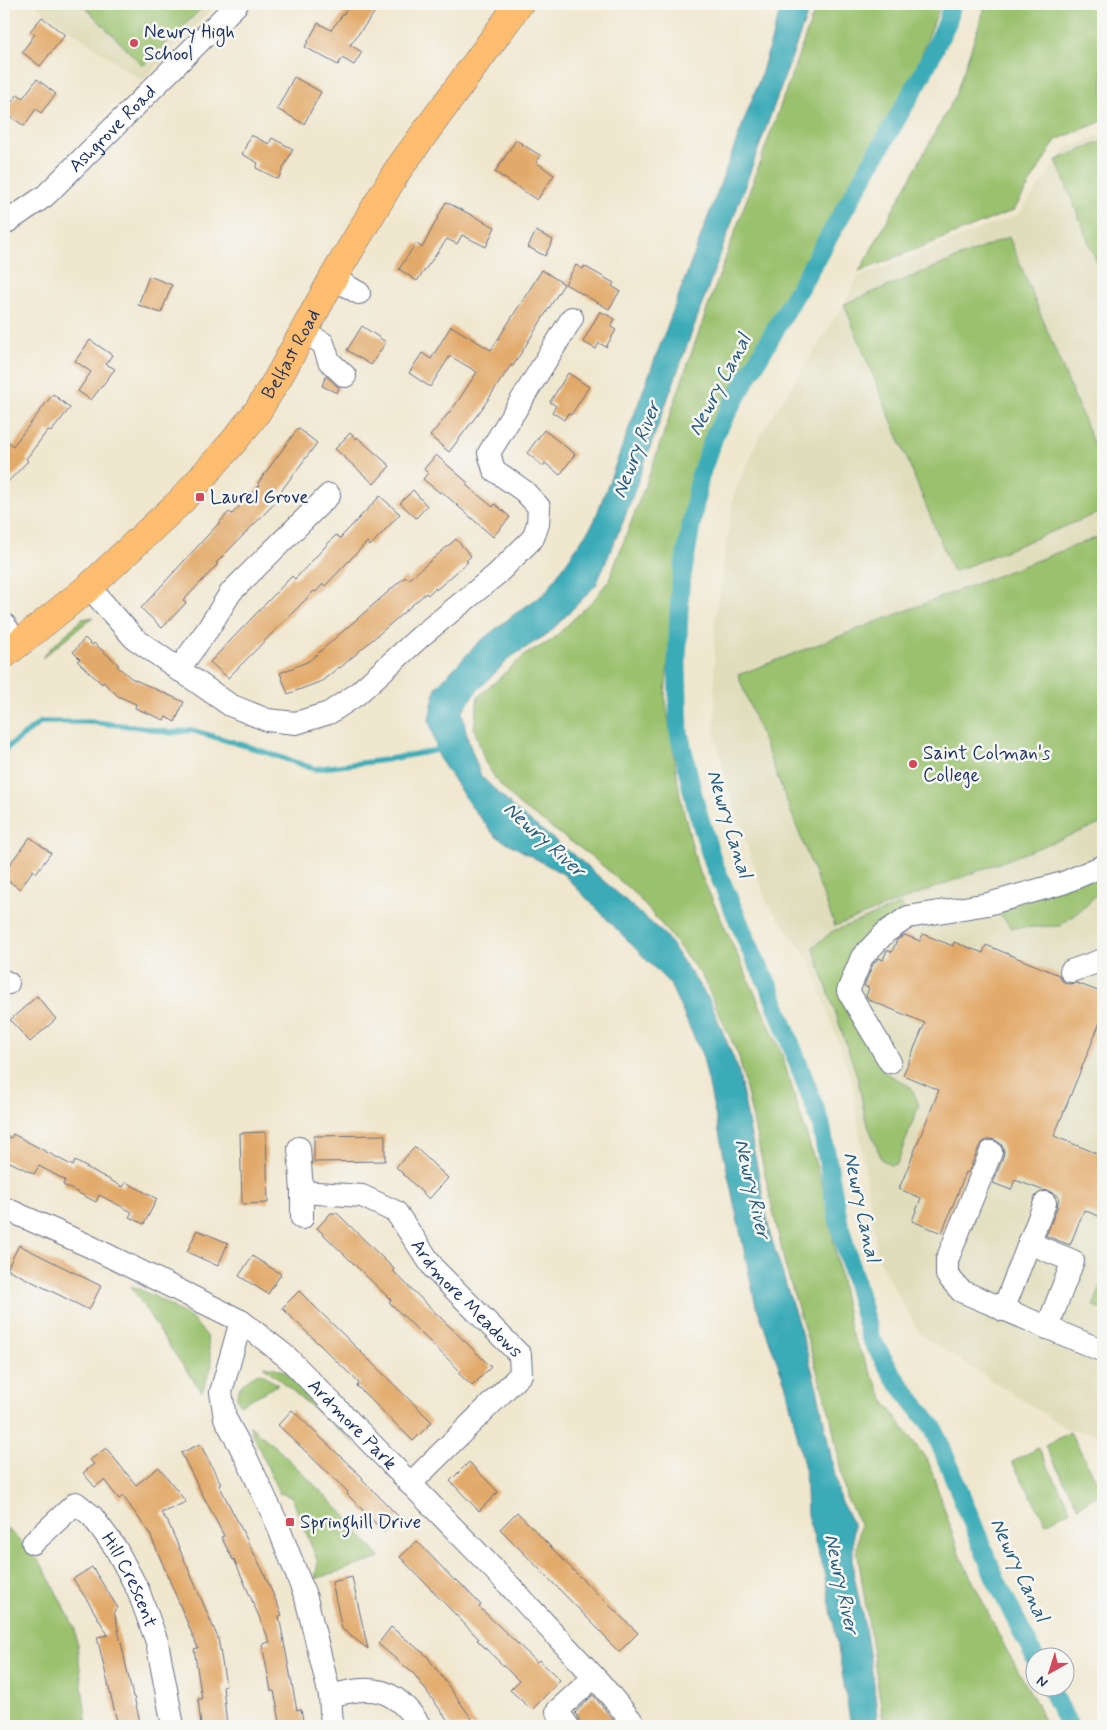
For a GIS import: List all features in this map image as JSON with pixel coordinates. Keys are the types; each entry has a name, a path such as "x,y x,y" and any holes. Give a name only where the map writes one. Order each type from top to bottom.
{"highway":[{"name":"Belfast Road","path":"8,641 88,587 182,500 234,441 262,404 304,333 333,278 397,171 518,4"}],"street":[{"name":"Ashgrove Road","path":"4,224 45,196 237,4"},
{"path":"333,278 359,293"},
{"path":"88,587 134,638 230,705 267,720 296,723 329,714 356,696 421,636 497,574 533,538 538,524 539,507 524,491 494,470 489,453 572,318"},
{"path":"304,333 323,343 329,361 345,376"},
{"path":"178,670 208,628 230,592 329,495"},
{"path":"890,1062 848,991 862,957 886,932 908,917 988,904 1063,883 1103,866"},
{"path":"1072,971 1103,960"},
{"path":"299,1148 302,1218"},
{"path":"992,1152 947,1260 947,1275 961,1292 1103,1351"},
{"name":"Ardmore Meadows","path":"302,1192 362,1196 396,1212 435,1270 520,1355 521,1374 410,1484"},
{"path":"1003,1310 1045,1203"},
{"name":"Ardmore Park","path":"4,1208 89,1246 240,1321 288,1358 509,1585 594,1677 636,1726"},
{"path":"1029,1243 1073,1261 1047,1328"},
{"path":"240,1321 221,1392 225,1418 245,1455 276,1521 302,1590 330,1696 332,1726"},
{"name":"Hill Crescent","path":"33,1543 76,1503 92,1516 115,1547 138,1590 157,1642 173,1726"},
{"path":"568,1726 557,1711 594,1677"},
{"path":"330,1696 372,1690 394,1696 411,1713 420,1726"}],"shaded area":[{"name":"Newry High School","path":"34,4 217,4 142,81"},
{"name":"Saint Colman's College","path":"1103,134 1103,1435 1069,1430 920,1334 878,1259 852,1082 810,961 766,901 729,791 715,737 714,628 734,493 761,434 844,304 858,277 1019,214 1067,148"}],"green space":[{"path":"82,4 206,4 143,66"},
{"path":"817,4 941,4 908,90 708,437 678,557 665,695 680,796 697,866 780,1049 824,1191 851,1333 887,1405 929,1463 959,1553 1006,1649 1024,1681 1024,1698 1034,1698 1046,1726 884,1726 857,1548 860,1524 846,1497 830,1414 785,1265 739,1057 702,976 658,920 633,892 591,856 518,804 497,781 485,762 474,728 478,697 526,654 551,641 595,598 609,580 651,470"},
{"path":"986,4 1103,4 1103,121 1056,140 1014,210 859,272 955,96"},
{"path":"1103,141 1103,278 1056,160"},
{"path":"1009,237 1103,467 1103,511 953,572 844,304"},
{"path":"1103,535 1103,823 835,926 738,675"},
{"path":"93,617 42,658 52,646 82,619"},
{"path":"1103,873 1103,885 1087,905 1060,926 1012,928 996,910"},
{"path":"902,904 904,911 841,990 884,1072 911,1087 919,1105 897,1164 890,1165 882,1160 865,1118 858,1079 813,947 833,931"},
{"path":"1103,1282 1103,1310 1093,1306"},
{"path":"131,1286 154,1296 191,1318 207,1336 212,1365 202,1392 169,1346"},
{"path":"263,1366 286,1372 357,1445"},
{"path":"258,1373 278,1385 240,1405 237,1397 239,1389"},
{"path":"249,1425 281,1452 341,1511 380,1558 315,1579 318,1562 291,1496 279,1493"},
{"path":"1070,1432 1103,1492 1078,1507 1045,1446"},
{"path":"1038,1448 1071,1510 1046,1523 1012,1462"},
{"path":"8,1529 41,1563 75,1628 87,1726 4,1726 4,1536"}],"water":[{"name":"Newry River","path":"782,4 811,4 623,522 596,585 549,633 511,657 475,693 462,712 468,740 481,776 517,811 580,860 665,935 710,1001 738,1069 770,1234 817,1388 840,1500 853,1524 853,1571 865,1628 874,1684 878,1726 851,1726 824,1572 807,1515 805,1470 786,1386 755,1302 703,1057 670,984 563,874 495,836 470,805 439,758 429,719 436,687 478,643 545,593 594,522 760,78"}],"building":[{"path":"351,4 381,4 350,45 362,52 354,65 342,58 338,65 305,47 318,23 331,30"},
{"path":"42,17 65,35 40,66 22,52 35,34 30,31"},
{"path":"294,77 321,92 304,124 277,109"},
{"path":"37,79 56,94 41,113 36,109 24,126 4,112 18,94 23,98"},
{"path":"251,135 269,144 272,138 293,149 278,179 256,168 258,163 242,154"},
{"path":"516,140 541,156 536,162 554,175 537,200 495,172"},
{"path":"446,202 495,227 486,247 462,235 457,244 447,239 417,281 399,269 416,243 422,248"},
{"path":"536,231 553,240 545,256 528,247"},
{"path":"576,265 583,269 584,266 614,283 612,286 620,291 609,309 565,284"},
{"path":"542,270 564,284 513,366 511,365 481,410 449,452 430,436 456,404 477,372 450,356 430,387 409,373 422,353 431,359 451,326 491,350"},
{"path":"149,276 172,285 161,313 138,305"},
{"path":"600,311 615,319 611,327 616,330 606,347 599,343 596,349 583,342"},
{"path":"362,326 386,342 371,365 347,350"},
{"path":"90,340 112,355 106,364 115,369 91,400 78,391 91,372 75,361"},
{"path":"568,373 589,387 571,415 568,413 564,420 552,412 556,406 550,402"},
{"path":"326,376 339,388 337,393 322,386"},
{"path":"53,394 70,408 51,432 48,430 26,459 28,461 4,486 4,437 13,446"},
{"path":"298,428 317,443 275,499 277,501 216,563 218,564 183,601 186,603 162,628 141,608 229,512 232,514 260,485 258,483"},
{"path":"544,430 575,454 560,475 545,463 543,466 527,453"},
{"path":"350,433 390,466 374,484 335,449"},
{"path":"436,455 468,483 466,485 493,507 495,504 510,517 493,537 441,491 440,493 423,479 428,473 424,469"},
{"path":"413,490 427,506 416,518 400,503"},
{"path":"380,496 400,514 370,546 367,542 325,586 323,584 316,592 314,591 228,678 210,662 292,576 295,579 336,535 340,538"},
{"path":"456,539 471,556 466,561 468,562 436,590 435,588 428,595 426,593 340,668 322,681 288,694 280,673 309,661 405,577 408,580"},
{"path":"85,638 92,645 94,643 131,678 184,702 175,722 166,717 164,720 135,708 136,704 118,696 77,661 80,659 73,652"},
{"path":"30,837 51,853 36,873 33,870 20,889 4,878 4,872"},
{"path":"923,934 953,946 954,942 983,953 986,945 1059,975 1062,981 1068,984 1077,983 1103,993 1103,1015 1054,1136 1103,1156 1103,1218 1084,1210 1070,1245 1046,1236 1057,1208 1059,1197 1049,1191 1015,1180 1011,1190 993,1183 1004,1151 1001,1144 989,1139 979,1147 968,1173 966,1172 942,1233 912,1221 921,1198 899,1189 939,1090 903,1075 925,1023 869,1000 866,996 869,988 864,986 873,964 879,958 883,960 887,950 892,952 897,940 905,935 920,941"},
{"path":"37,996 56,1019 30,1042 10,1020"},
{"path":"266,1132 268,1203 242,1204 240,1133"},
{"path":"13,1134 73,1166 75,1161 123,1187 126,1182 157,1199 144,1224 129,1217 132,1212 99,1195 96,1202 63,1185 65,1180 39,1166 34,1174 4,1159 4,1135 11,1138"},
{"path":"385,1135 385,1161 314,1162 314,1136"},
{"path":"415,1147 448,1178 429,1199 396,1167"},
{"path":"331,1213 337,1213 491,1367 472,1386 458,1373 460,1371 389,1302 391,1300 317,1228"},
{"path":"197,1230 228,1243 218,1266 187,1252"},
{"path":"19,1245 101,1286 89,1310 7,1269"},
{"path":"252,1256 281,1274 268,1294 239,1276"},
{"path":"299,1291 432,1422 413,1441 357,1386 359,1383 282,1308"},
{"path":"292,1410 363,1478 399,1517 384,1532 347,1494 348,1492 278,1425"},
{"path":"200,1444 264,1573 282,1615 279,1616 297,1710 301,1709 304,1726 281,1726 274,1691 271,1691 262,1644 270,1642 234,1559 221,1537 224,1536 181,1453"},
{"path":"106,1448 136,1485 159,1467 186,1502 161,1513 168,1522 218,1638 226,1685 223,1686 227,1726 201,1726 198,1699 202,1699 194,1649 198,1648 150,1534 123,1496 119,1499 104,1480 95,1487 83,1473 94,1464 90,1460"},
{"path":"469,1462 498,1492 479,1511 450,1481"},
{"path":"517,1512 638,1633 619,1652 500,1529"},
{"path":"417,1541 481,1605 479,1607 537,1662 539,1660 560,1680 532,1710 510,1690 519,1681 477,1640 479,1639 400,1557"},
{"path":"92,1567 118,1608 114,1611 141,1726 118,1726 97,1637 108,1635 73,1579"},
{"path":"352,1577 368,1649 342,1629 332,1582"},
{"path":"391,1627 427,1656 477,1726 452,1726 414,1674 378,1644"},
{"path":"593,1695 618,1726 581,1726 575,1713"}],"waterway":[{"name":"Newry Canal","path":"952,4 947,23 922,75 715,434 700,476 680,587 677,662 679,733 695,803 713,862 752,953 770,989 821,1124 838,1219 870,1337 895,1379 933,1427 995,1578 1030,1648"},
{"path":"4,750 41,722 91,722 140,727 171,733 191,730 315,769 385,760 437,750"},
{"name":"Newry Canal","path":"1055,1698 1069,1726"}],"place":[{"name":"Newry High School","path":"134,43"},
{"name":"Laurel Grove","path":"200,497"},
{"name":"Saint Colman's College","path":"913,764"},
{"name":"Springhill Drive","path":"290,1522"}]}
